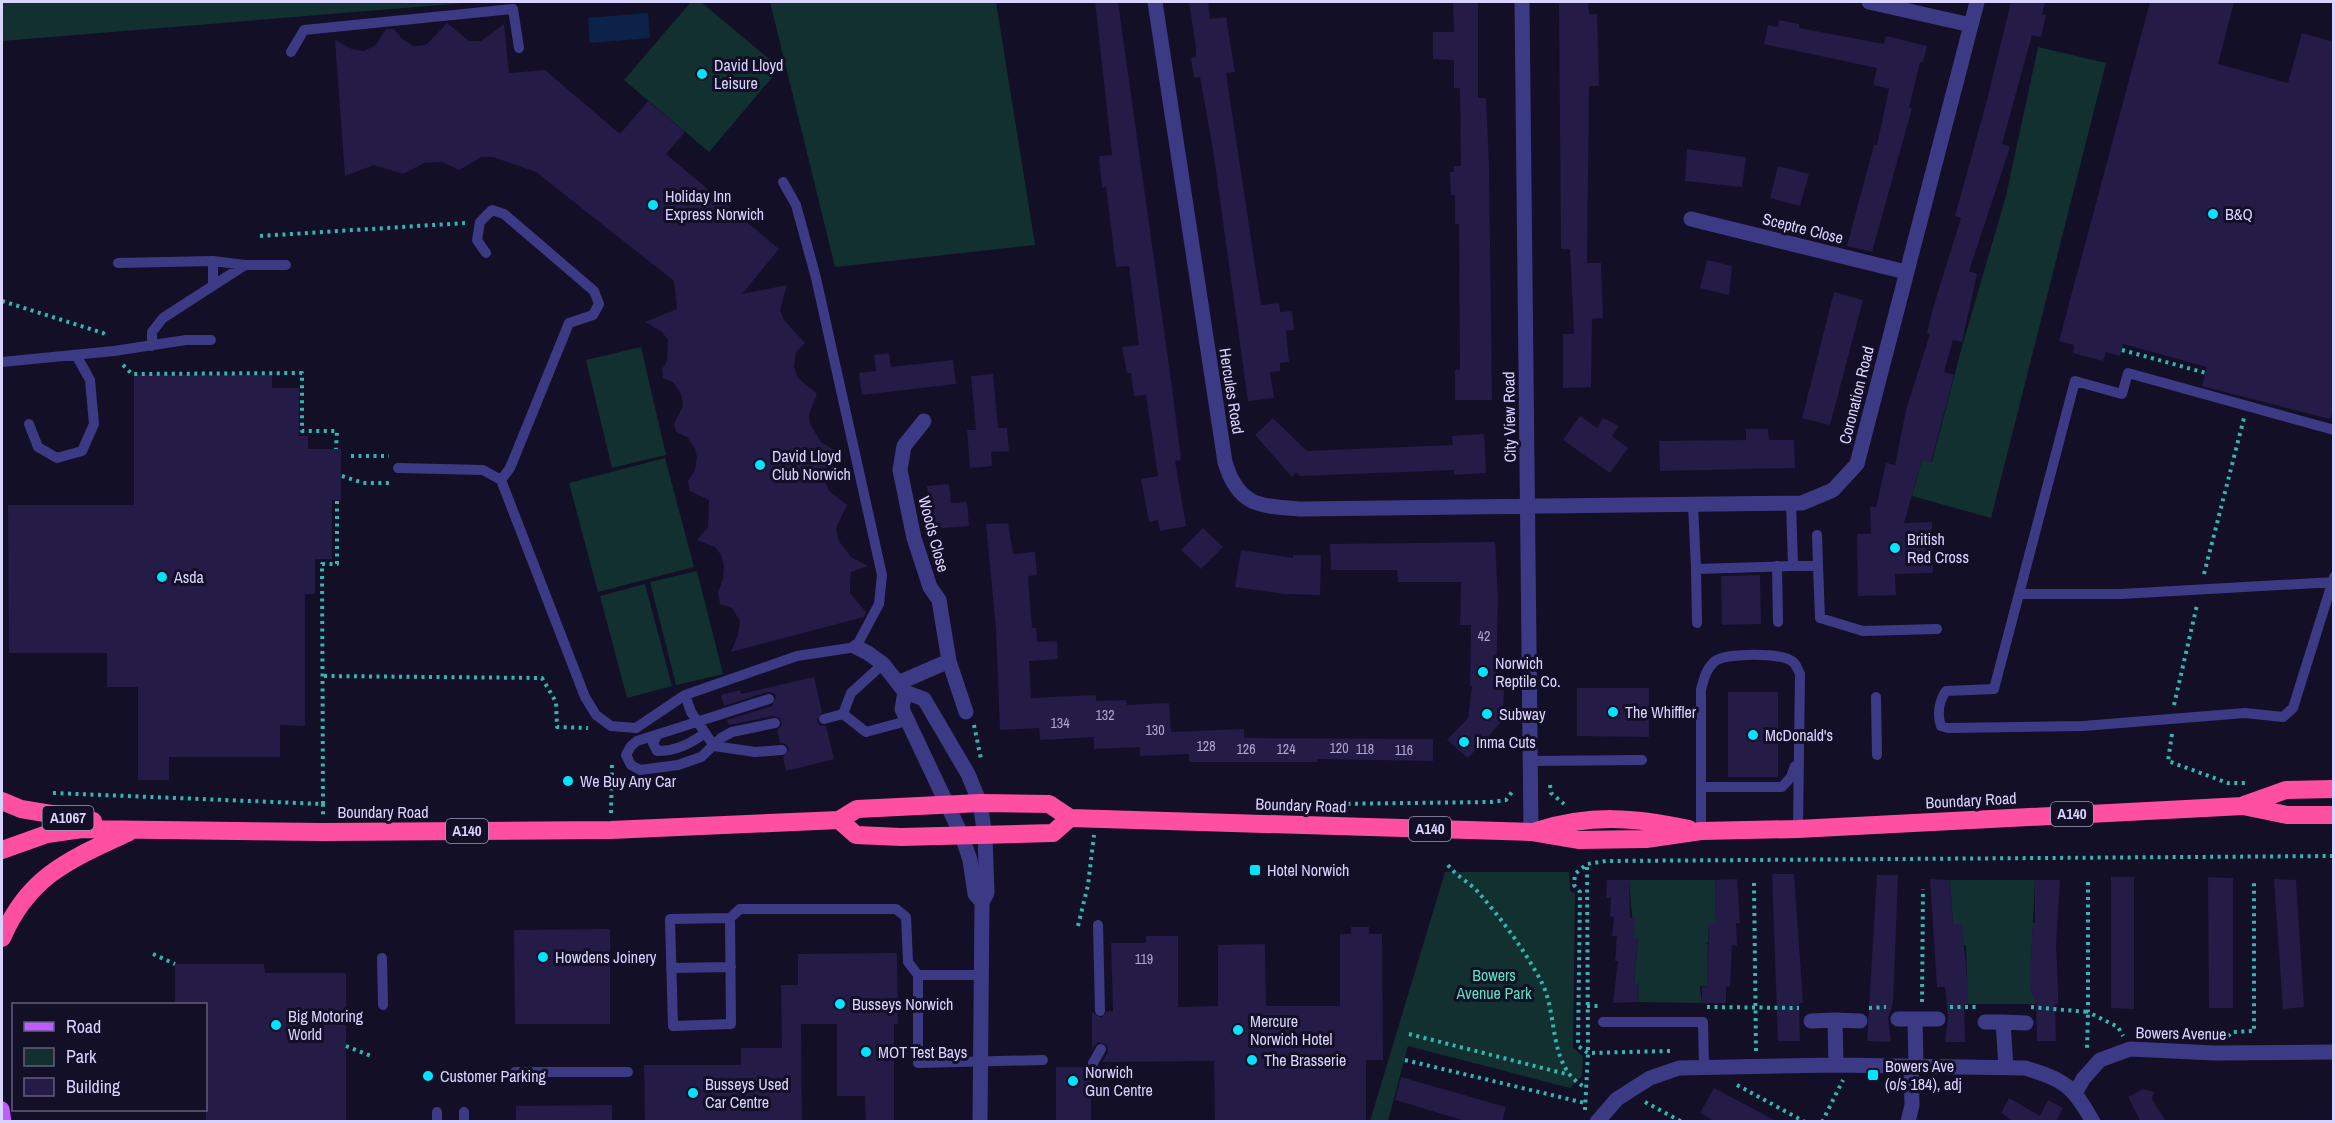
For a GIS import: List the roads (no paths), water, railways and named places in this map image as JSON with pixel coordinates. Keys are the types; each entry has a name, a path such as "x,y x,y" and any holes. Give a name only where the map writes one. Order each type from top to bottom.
{"highway":[{"name":"Boundary Road","path":"2243,806 2286,790 2334,789"},
{"name":"A1067","path":"2,801 21,809 136,828"},
{"name":"Boundary Road","path":"2,850 58,832 82,829 323,832 611,830 839,820 857,809 980,803 1050,804 1070,818 1531,832 1578,840 1603,841 1646,839 1701,831 1798,829 2243,806 2288,815 2334,815"},
{"path":"839,820 856,835 986,836 1053,833 1070,818"},
{"name":"A140","path":"2,938 23,901 38,882 72,858 136,828"}],"main road":[{"path":"2,1109 4,1122"}],"street":[{"name":"Hercules Road","path":"1155,2 1225,462 1231,482 1244,497 1264,507 1300,509 1528,505"},
{"name":"City View Road","path":"1522,2 1531,832"},
{"path":"1869,2 1971,25"},
{"name":"Coronation Road","path":"1528,505 1791,503 1817,499 1833,490 1857,464 1977,2"},
{"name":"Sceptre Close","path":"1691,219 1906,273"},
{"name":"Woods Close","path":"924,421 904,446 900,470 914,538 930,587 939,600 949,661 966,712"},
{"path":"856,647 868,652 883,664 901,688 924,699 968,774 980,803 986,836 987,893 982,902 980,1122"},
{"path":"901,688 949,661"},
{"path":"901,688 902,708 962,836 970,860 975,894 982,902"},
{"path":"1908,1122 1912,1105 1913,1066 1919,1013"},
{"path":"1898,1018 1919,1013 1938,1019"},
{"path":"1811,1020 1860,1020"},
{"path":"1835,1020 1844,1065"},
{"path":"1985,1022 2026,1023"},
{"path":"2002,1022 2006,1067"},
{"name":"Bowers Avenue","path":"2076,1092 2100,1060 2130,1049 2214,1053 2334,1053"},
{"path":"1597,1122 1617,1099 1627,1092 1650,1078 1679,1068 1844,1065 2025,1068 2049,1075 2076,1092 2093,1122"}],"lane":[{"path":"291,52 304,30 513,9 519,48"},
{"path":"398,468 483,470 501,480 585,697 596,715 611,726 636,728 685,695 797,656 856,647 879,604 882,575 816,278 796,205 783,182"},
{"path":"486,253 477,240 480,222 492,210 504,214 594,291 599,304 593,315 569,323 510,468 501,480"},
{"path":"118,263 213,261 245,265 286,265"},
{"path":"213,261 213,286"},
{"path":"152,345 155,325 245,265"},
{"path":"2,362 114,351 186,340 211,340"},
{"path":"28,424 38,447 57,458 82,451 94,423 90,380 76,355"},
{"path":"2020,594 2072,596 2200,590 2333,580 2293,708 2283,717 2245,713 2083,726 1941,726 1940,699 1946,691 1994,689 2075,381 2122,394 2128,373 2334,430"},
{"path":"1791,503 1793,566"},
{"path":"1693,504 1697,623"},
{"path":"1817,535 1820,618 1863,631 1937,629"},
{"path":"1777,566 1778,622"},
{"path":"1696,569 1818,566"},
{"path":"1701,831 1701,690 1706,670 1718,659 1734,656 1777,655 1792,661 1800,674 1798,829"},
{"path":"843,714 851,693 883,664"},
{"path":"685,695 697,722 714,746 755,753 782,750"},
{"path":"1876,697 1877,755"},
{"path":"769,699 658,734 631,746 627,755 631,765 640,770 678,765 701,757 721,738 732,732 775,723"},
{"path":"824,719 843,714"},
{"path":"843,714 866,732 907,721"},
{"path":"658,734 653,742 657,751 669,751 689,744 705,733"},
{"path":"1701,787 1782,787 1791,777 1798,754"},
{"path":"1531,761 1642,760"},
{"path":"730,918 731,1024 673,1026 670,919 730,918 740,909 896,909 906,917 908,962 918,975 918,1063 1043,1060"},
{"path":"1098,925 1100,1011"},
{"path":"382,958 383,1005"},
{"path":"672,968 731,966"},
{"path":"918,975 981,975"},
{"path":"1703,1022 1704,1067"},
{"path":"1603,1023 1715,1022"},
{"path":"1093,1063 1101,1049"},
{"path":"515,1072 628,1072"}],"water":[{"path":"648,13 650,38 590,43 588,18"}],"place":[{"name":"David Lloyd Leisure","path":"702,74"},
{"name":"Holiday Inn Express Norwich","path":"653,205"},
{"name":"B&Q","path":"2213,214"},
{"name":"David Lloyd Club Norwich","path":"760,465"},
{"name":"British Red Cross","path":"1895,548"},
{"name":"Asda","path":"162,577"},
{"name":"Norwich Reptile Co.","path":"1483,672"},
{"name":"The Whiffler","path":"1613,712"},
{"name":"Subway","path":"1487,714"},
{"name":"McDonald's","path":"1753,735"},
{"name":"Inma Cuts","path":"1464,742"},
{"name":"We Buy Any Car","path":"568,781"},
{"name":"Hotel Norwich","path":"1255,870"},
{"name":"Howdens Joinery","path":"543,957"},
{"name":"Busseys Norwich","path":"840,1004"},
{"name":"Big Motoring World","path":"276,1025"},
{"name":"Mercure Norwich Hotel","path":"1238,1030"},
{"name":"MOT Test Bays","path":"866,1052"},
{"name":"The Brasserie","path":"1252,1060"},
{"name":"Bowers Ave (o/s 184), adj","path":"1873,1075"},
{"name":"Customer Parking","path":"428,1076"},
{"name":"Norwich Gun Centre","path":"1073,1081"},
{"name":"Busseys Used Car Centre","path":"693,1093"}],"park label":[{"name":"Bowers Avenue Park","path":"1494,984"}]}
